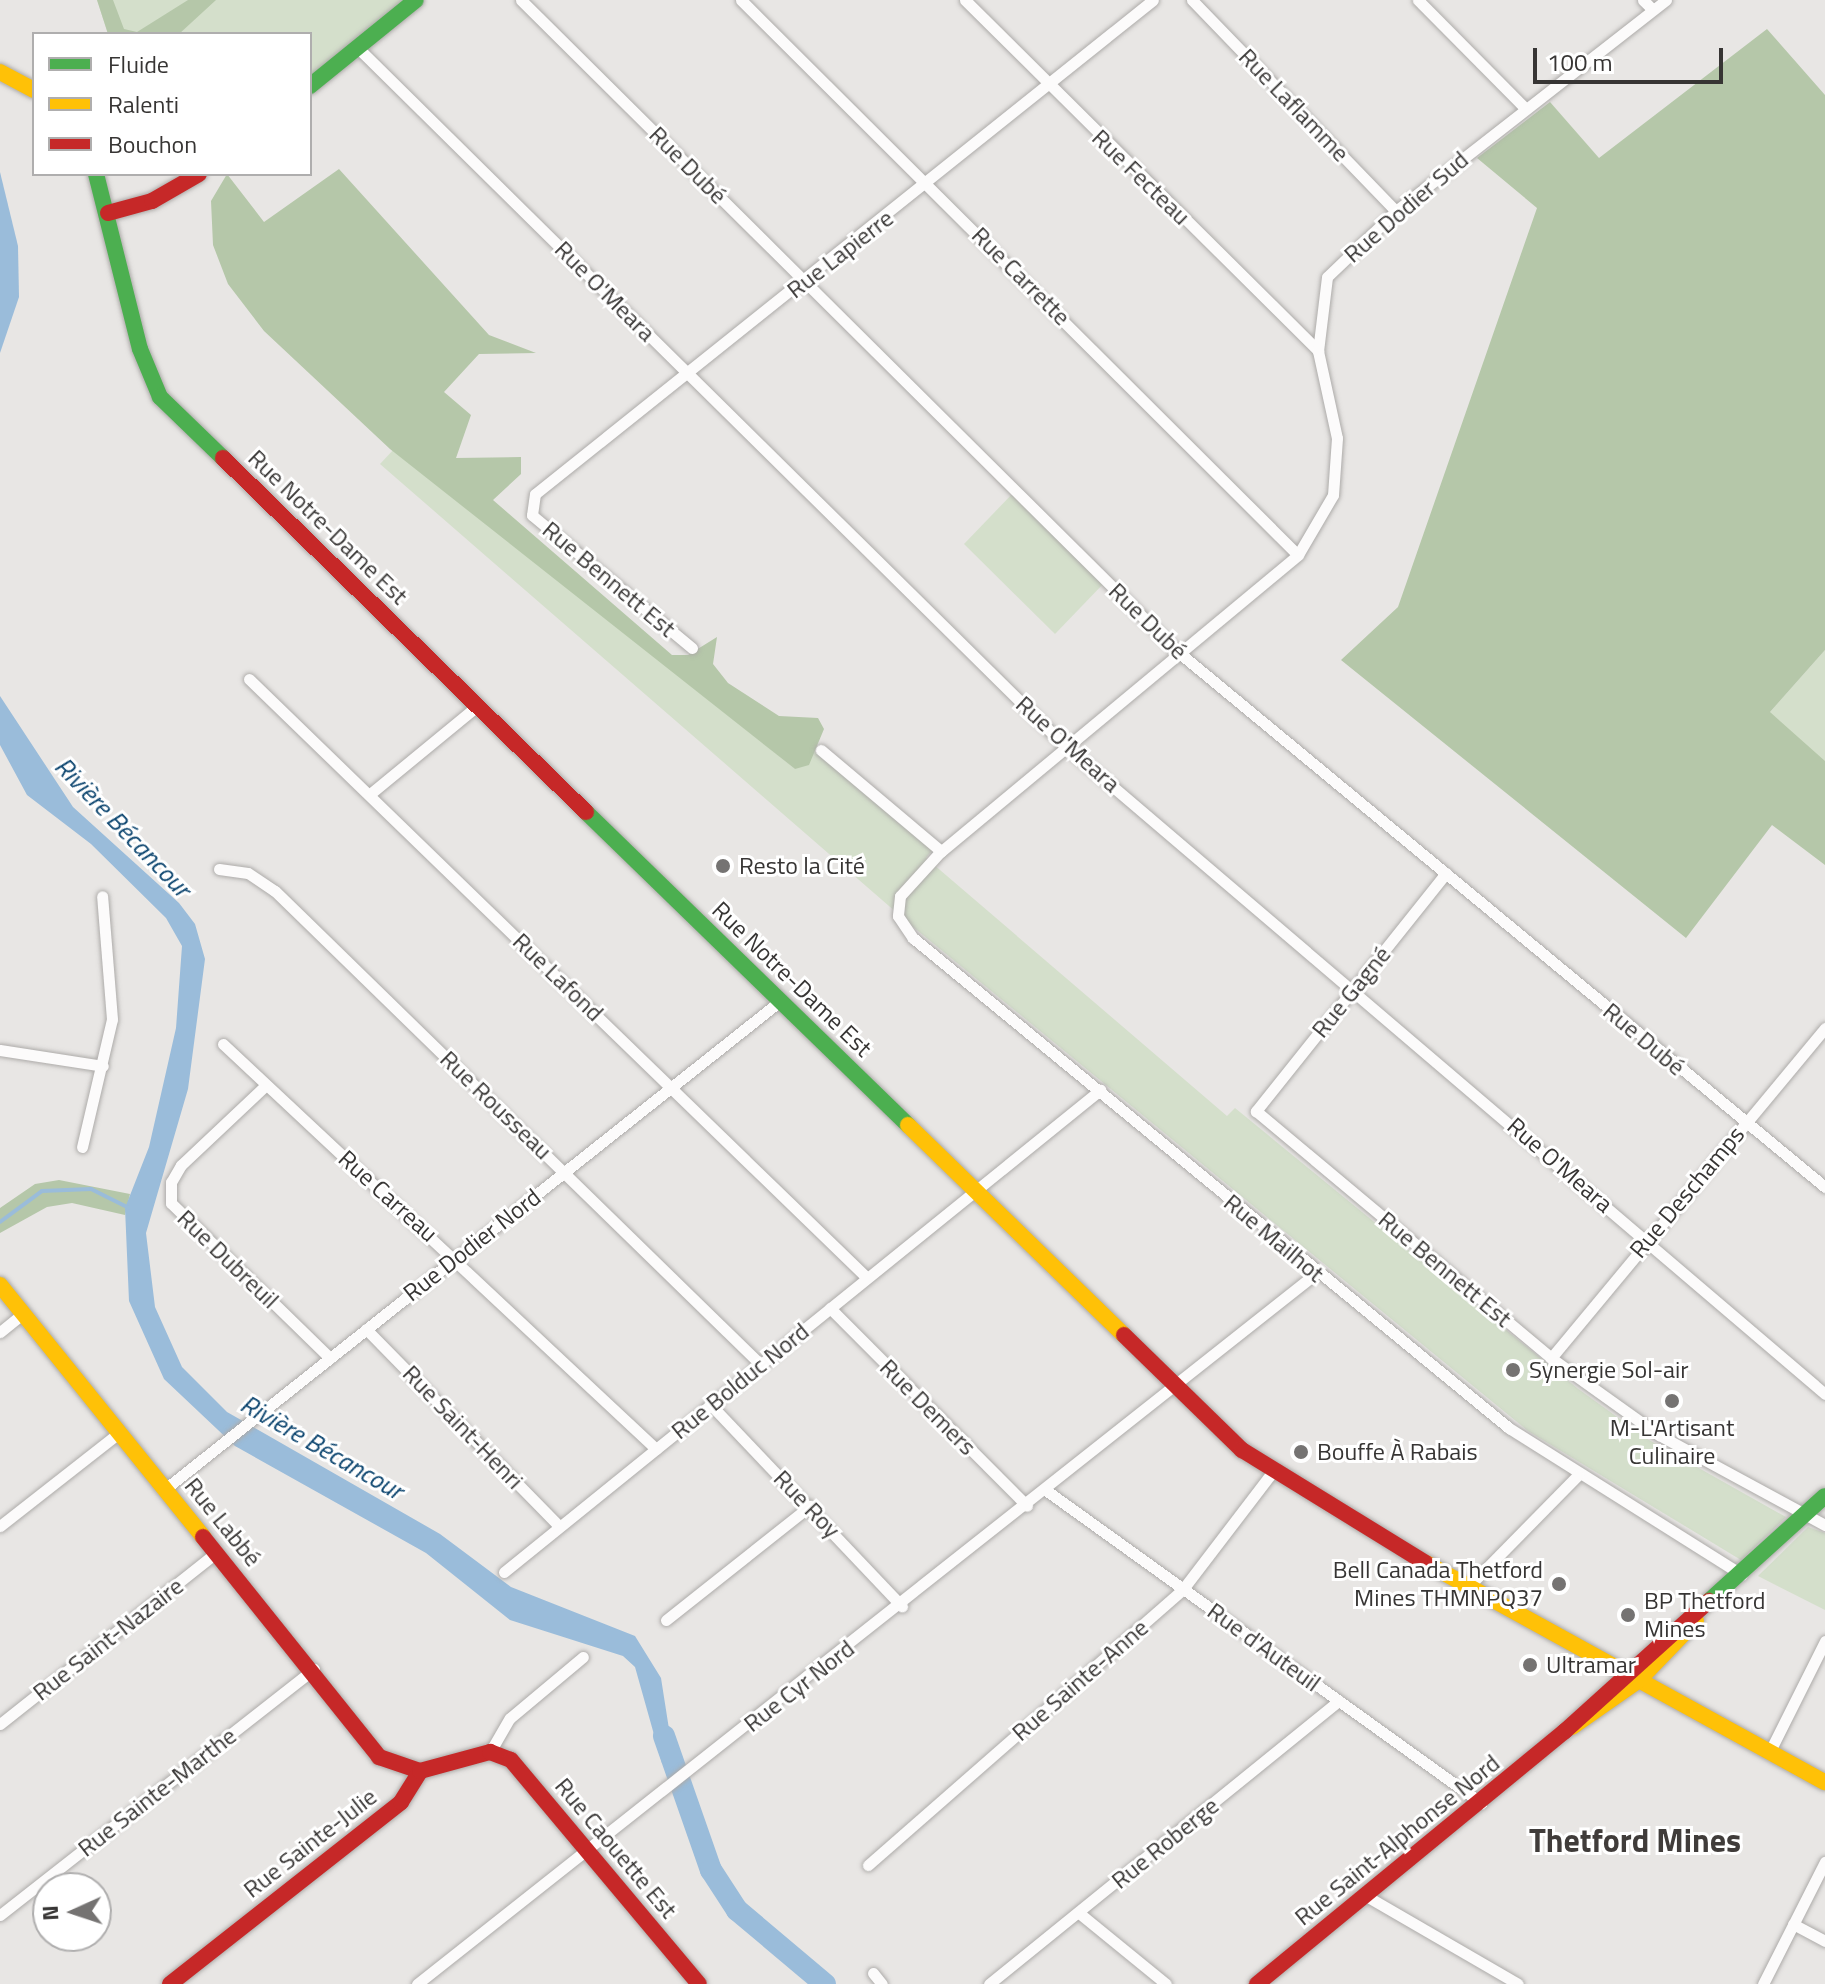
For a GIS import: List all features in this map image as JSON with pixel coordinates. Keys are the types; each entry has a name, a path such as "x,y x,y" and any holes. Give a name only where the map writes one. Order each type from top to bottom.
{"street":[{"path":"312,84 416,0"},
{"name":"Rue Dubé","path":"521,0 1177,651 1745,1124 1825,1187"},
{"name":"Rue Carrette","path":"741,0 1298,555"},
{"name":"Rue Fecteau","path":"965,0 1048,86 1318,351"},
{"name":"Rue Lapierre","path":"530,508 535,494 929,184 1153,0"},
{"name":"Rue Laflamme","path":"1192,0 1396,211"},
{"path":"1418,0 1525,108"},
{"name":"Rue Dodier Sud","path":"941,851 1177,651 1298,555 1333,495 1337,438 1318,351 1327,277 1396,211 1647,5 1666,0"},
{"name":"Rue O'Meara","path":"356,46 1064,745 1354,988 1825,1394"},
{"path":"0,72 32,89"},
{"name":"Rue Notre-Dame Est","path":"97,176 140,349 160,397 1271,1474 1467,1588 1825,1782"},
{"path":"108,213 152,201 196,176"},
{"name":"Rue Bennett Est","path":"530,508 692,648"},
{"name":"Rue Lafond","path":"249,679 866,1277"},
{"path":"370,794 477,706"},
{"path":"821,750 941,851"},
{"name":"Rue Mailhot","path":"941,851 900,896 902,925 1315,1274 1578,1475 1742,1575"},
{"name":"Rue Rousseau","path":"219,869 248,873 275,891 760,1364"},
{"name":"Rue Gagné","path":"1256,1111 1446,873"},
{"path":"82,1147 103,1066 112,1001 102,896"},
{"name":"Rue Dodier Nord","path":"165,1489 780,1001"},
{"name":"Rue Deschamps","path":"1551,1358 1646,1239 1825,1028"},
{"name":"Rue Carreau","path":"223,1044 456,1258 656,1449"},
{"path":"0,1050 103,1066"},
{"name":"Rue Dubreuil","path":"266,1085 181,1165 171,1182 171,1203 330,1358"},
{"name":"Rue Bolduc Nord","path":"504,1572 1100,1090"},
{"name":"Rue Bennett Est","path":"1256,1111 1551,1358 1659,1435 1804,1517 1825,1525"},
{"name":"Rue Cyr Nord","path":"417,1984 585,1849 902,1606 1315,1274"},
{"name":"Rue Labbé","path":"0,1285 216,1553 314,1669 379,1757 420,1771"},
{"name":"Rue Demers","path":"830,1308 1027,1506"},
{"path":"0,1332 22,1314"},
{"name":"Rue Saint-Henri","path":"366,1329 559,1526"},
{"name":"Rue Roy","path":"710,1404 902,1606"},
{"path":"0,1526 120,1432"},
{"name":"Rue Sainte-Anne","path":"868,1865 1183,1589 1271,1474"},
{"path":"1467,1588 1578,1475"},
{"name":"Rue d'Auteuil","path":"1047,1491 1481,1803"},
{"path":"1715,1598 1825,1496"},
{"path":"666,1620 810,1506"},
{"name":"Rue Saint-Nazaire","path":"0,1724 216,1553"},
{"name":"Rue Saint-Alphonse Nord","path":"1257,1984 1481,1803 1565,1731 1623,1672 1715,1598"},
{"name":"Rue Saint-Alphonse Nord","path":"1565,1731 1639,1680 1715,1598"},
{"path":"1770,1751 1825,1641"},
{"path":"420,1771 490,1752 510,1718 583,1657"},
{"name":"Rue Sainte-Marthe","path":"0,1915 314,1669"},
{"name":"Rue Roberge","path":"989,1984 1339,1701"},
{"name":"Rue Caouette Est","path":"490,1752 511,1760 699,1984"},
{"name":"Rue Sainte-Julie","path":"170,1984 401,1802 420,1771"},
{"path":"1763,1984 1825,1862"},
{"path":"1368,1897 1518,1984"},
{"path":"1079,1913 1166,1984"},
{"path":"1793,1924 1825,1941"},
{"path":"873,1973 882,1984"}],"green space":[{"path":"97,0 416,0 312,84 312,32 107,32"},
{"path":"97,0 113,0 124,29 137,32 107,32"},
{"path":"188,0 216,0 181,32 137,32"},
{"path":"1767,29 1825,95 1825,650 1770,712 1825,761 1825,865 1772,825 1686,938 1341,660 1398,607 1537,208 1477,158 1550,102 1599,158"},
{"path":"339,169 489,335 536,353 479,354 444,392 471,415 456,458 521,457 521,474 493,500 672,655 688,655 717,637 713,664 728,683 779,716 818,718 824,729 809,765 795,769 390,449 264,331 228,284 213,245 211,201 226,176 264,222"},
{"path":"395,448 795,769 813,750 932,850 926,858 1227,1116 1235,1108 1577,1388 1649,1440 1786,1517 1741,1560 1528,1431 912,926 380,464"},
{"path":"1015,491 1106,581 1055,634 964,544"},
{"path":"1825,650 1825,865 1770,712"},
{"path":"59,1180 130,1194 125,1215 72,1203 47,1207 0,1233 0,1208 35,1184"},
{"path":"1808,1527 1825,1533 1825,1610 1758,1576"}],"water":[{"path":"0,172 18,246 19,297 0,353"},
{"path":"0,696 73,807 179,903 195,924 205,959 188,1089 146,1233 155,1307 182,1367 227,1412 440,1534 511,1587 635,1636 661,1678 674,1761 662,1763 635,1667 623,1656 510,1620 426,1553 235,1446 164,1379 129,1301 125,1208 149,1147 176,1028 182,946 166,918 91,844 27,795 0,745"}],"waterway":[{"path":"0,1222 42,1191 91,1189 129,1208"},
{"name":"Rivière Bécancour","path":"664,1736 711,1870 737,1910 825,1984"}],"traffic: fast":[{"path":"312,84 416,0"},
{"path":"97,176 140,349 160,397 223,458"},
{"path":"586,812 908,1125"},
{"path":"1709,1601 1825,1496"}],"traffic: slow":[{"path":"0,72 32,89"},
{"path":"908,1125 1124,1335"},
{"path":"0,1285 203,1537"},
{"path":"1426,1563 1825,1782"},
{"path":"1572,1727 1639,1680 1696,1621"}],"traffic: jam":[{"path":"108,213 152,201 196,176"},
{"path":"223,458 586,812"},
{"path":"1124,1335 1242,1450 1426,1563"},
{"path":"203,1537 379,1757 420,1771"},
{"path":"1257,1984 1565,1731 1709,1601"},
{"path":"170,1984 401,1802 420,1771 490,1752 511,1760 699,1984"}],"place":[{"name":"Resto la Cité","path":"723,866"},
{"name":"Synergie Sol-air","path":"1513,1370"},
{"name":"M-L'Artisant Culinaire","path":"1672,1401"},
{"name":"Bouffe À Rabais","path":"1301,1452"},
{"name":"Bell Canada Thetford Mines THMNPQ37","path":"1559,1584"},
{"name":"BP Thetford Mines","path":"1628,1615"},
{"name":"Ultramar","path":"1530,1665"}],"district":[{"name":"Thetford Mines","path":"1635,1840"}]}
